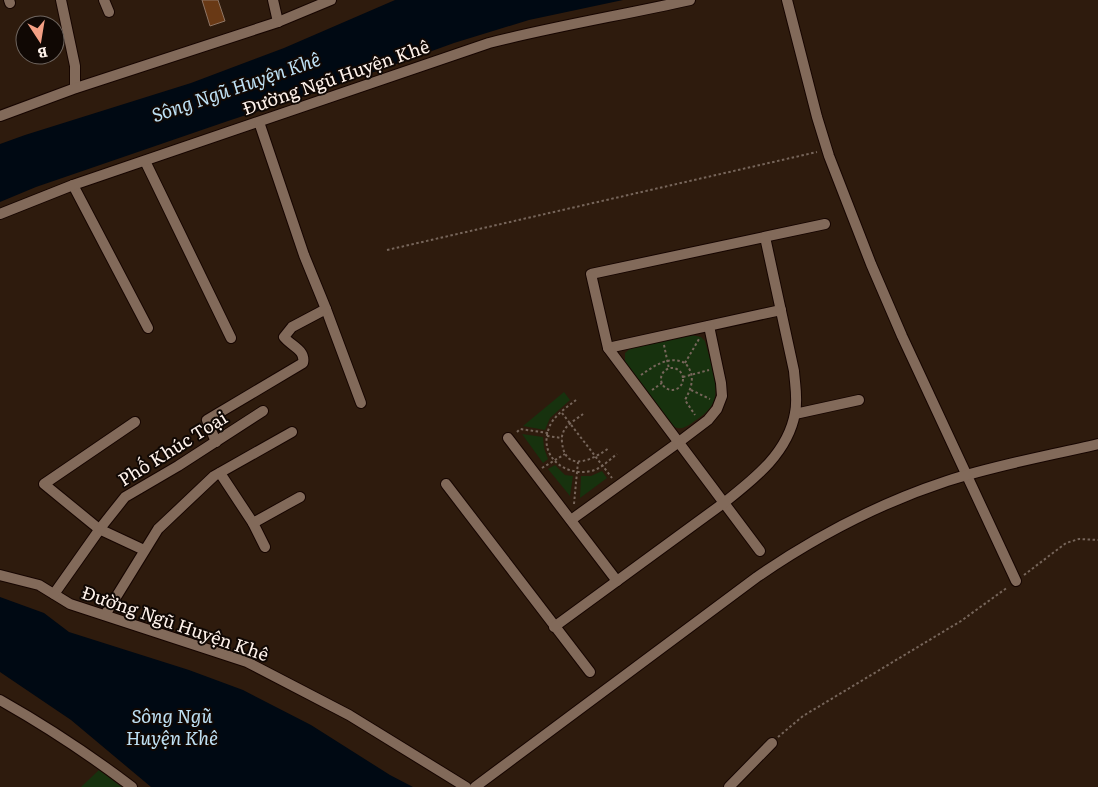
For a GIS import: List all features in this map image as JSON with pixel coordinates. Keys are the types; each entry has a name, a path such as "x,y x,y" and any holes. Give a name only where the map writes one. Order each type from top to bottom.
{"street":[{"path":"61,0 75,66 75,88"},
{"path":"104,0 109,12"},
{"path":"273,0 278,22"},
{"path":"0,116 75,88 278,22 332,0"},
{"name":"Đường Ngũ Huyện Khê","path":"0,214 73,185 489,43 690,0"},
{"path":"787,0 827,150 890,310 1016,581"},
{"path":"259,122 304,255 361,403"},
{"path":"145,160 231,338"},
{"path":"73,185 148,328"},
{"path":"760,550 608,348 591,274 825,224"},
{"path":"554,627 725,502 760,473 779,452 795,414 796,392 794,371 765,237"},
{"path":"216,442 208,420 303,363 302,352 284,337 292,327 326,309"},
{"path":"608,348 780,310"},
{"path":"571,520 708,420 717,409 722,396 721,383 709,326"},
{"path":"795,414 859,400"},
{"name":"Phố Khúc Toại","path":"54,594 99,529 125,497 263,411"},
{"path":"135,422 44,484 99,529 144,550"},
{"path":"104,615 158,529 214,476 292,432"},
{"path":"512,436 617,581"},
{"path":"476,787 776,564 856,519 908,495 967,475 1098,444"},
{"path":"220,473 253,523 265,547"},
{"path":"446,484 590,672"},
{"path":"253,523 300,498"},
{"name":"Đường Ngũ Huyện Khê","path":"0,574 39,586 70,604 247,662 349,715 466,787"},
{"path":"0,700 90,755 132,787"},
{"path":"729,787 772,743"}],"path":[{"path":"388,250 827,150"},
{"path":"685,363 699,339"},
{"path":"663,343 669,369"},
{"path":"640,376 657,364 667,360 685,363 692,380 685,400 695,415"},
{"path":"669,369 676,370 682,377 681,384 676,389 668,390 662,383 662,375 669,369"},
{"path":"682,377 709,370"},
{"path":"651,391 662,383"},
{"path":"690,390 710,399"},
{"path":"576,400 553,420 547,434 547,446 554,460 566,470 590,472 617,454"},
{"path":"562,412 612,478"},
{"path":"583,414 570,424 563,433 562,438 568,458 578,461 591,460 608,448"},
{"path":"512,436 520,428 562,438"},
{"path":"542,468 566,454"},
{"path":"574,504 578,461"},
{"path":"772,743 803,716 961,621 1066,543 1078,539 1098,540"}],"green space":[{"path":"692,335 701,337 705,341 714,374 715,399 703,415 686,427 678,428 669,423 625,362 625,353 633,346"},
{"path":"564,392 570,400 550,418 545,430 523,426"},
{"path":"522,434 543,437 548,459 543,463"},
{"path":"555,465 565,475 573,476 570,496 548,469"},
{"path":"602,471 607,478 580,498 581,476 591,476"},
{"path":"99,770 122,787 81,787"}],"water":[{"name":"Sông Ngũ Huyện Khê","path":"395,0 623,0 529,20 454,43 338,85 36,187 0,202 0,144 191,83 284,48"},
{"name":"Sông Ngũ Huyện Khê","path":"0,597 44,613 69,632 189,670 243,690 311,725 390,775 413,787 151,787 71,720 0,672"}],"building":[{"path":"202,0 218,0 225,21 210,26"}]}
